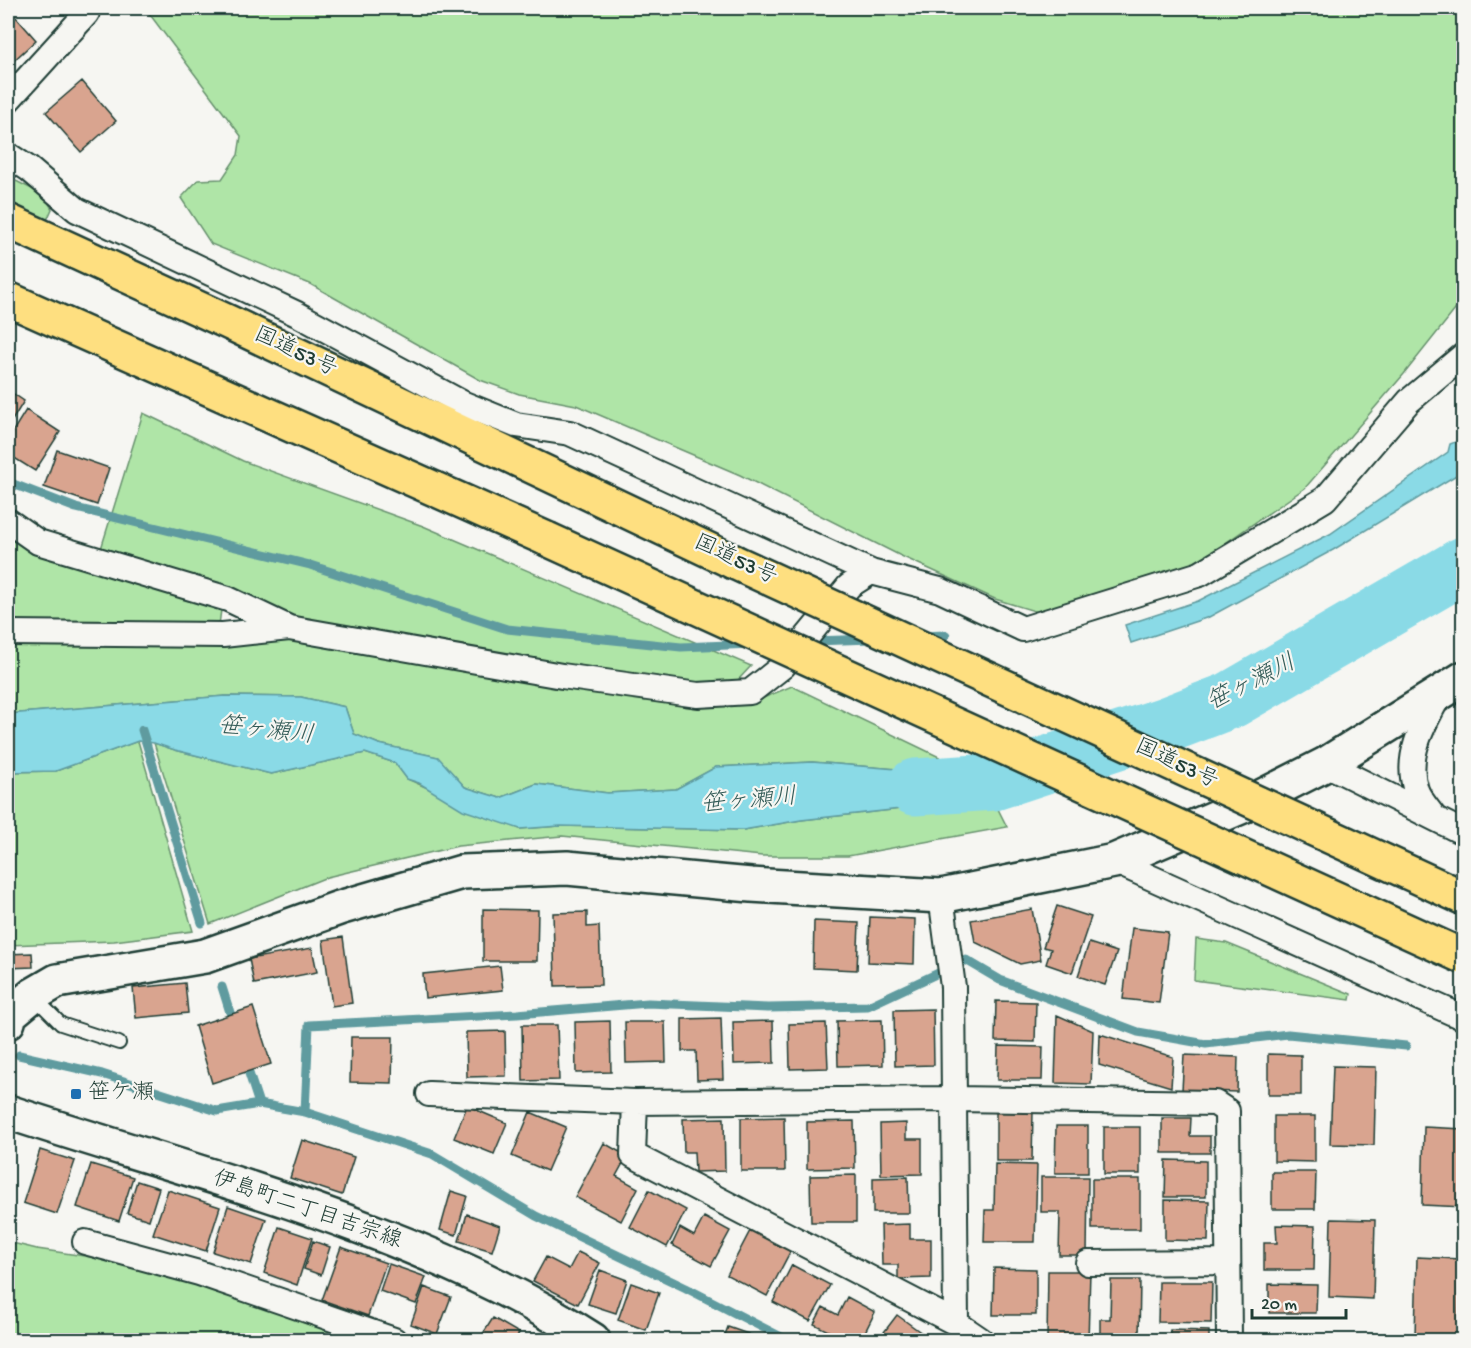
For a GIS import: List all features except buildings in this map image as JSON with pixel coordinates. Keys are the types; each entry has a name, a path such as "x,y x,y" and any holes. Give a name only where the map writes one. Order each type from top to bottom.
{"highway":[{"name":"国道53号","path":"8,221 228,322 734,562 1464,898"},
{"path":"8,299 547,539 1464,957"}],"street":[{"path":"8,100 87,13"},
{"path":"8,155 29,169 76,210 297,314 464,404 516,425 570,433 870,572 940,590 1023,629 1200,574 1324,499 1409,400 1464,355"},
{"path":"8,520 38,542 228,599 289,628 562,676 698,695 750,692 783,666 849,586 870,572"},
{"path":"8,633 223,635 289,628"},
{"path":"8,1022 10,1014 33,995 57,981 205,956 339,908 462,872 567,868 751,885 941,896 1114,861 1245,805 1326,764 1452,686"},
{"path":"1434,818 1416,791 1412,766 1419,732 1452,686"},
{"path":"1326,764 1464,833"},
{"path":"1114,861 1464,1018"},
{"path":"941,896 953,987 956,1323"},
{"path":"429,1094 635,1102 953,1099 1215,1103 1227,1111 1228,1341"},
{"path":"635,1102 633,1155 956,1323 981,1341"},
{"name":"伊島町二丁目吉宗線","path":"8,1112 341,1221 458,1266 568,1324 593,1341"},
{"path":"85,1242 199,1273 394,1341"},
{"path":"1088,1263 1227,1262"}],"lane":[{"path":"33,995 61,1024 119,1043"}],"green space":[{"path":"145,8 1463,8 1463,300 1404,374 1305,488 1198,562 1054,617 995,599 899,555 740,475 576,405 519,394 480,380 310,284 211,244 181,198 198,180 222,179 238,155 241,136"},
{"path":"8,177 44,195 52,209 47,220 8,201"},
{"path":"143,413 243,461 423,526 751,666 738,680 696,685 566,667 294,617 100,552"},
{"path":"8,534 32,551 221,610 219,625 8,624"},
{"path":"288,638 751,703 792,686 956,765 897,769 812,762 716,767 676,789 608,793 536,784 500,798 465,787 437,757 379,744 354,734 345,707 301,697 225,696 8,714 8,641"},
{"path":"138,741 193,931 114,941 8,945 8,772 56,771"},
{"path":"154,743 271,774 365,753 395,763 407,779 520,829 560,826 743,830 801,820 919,807 995,803 1007,827 848,856 762,856 562,836 458,846 327,877 210,924"},
{"path":"1196,939 1226,943 1351,994 1350,1000 1194,980"},
{"path":"8,1242 37,1249 112,1260 196,1280 361,1340 8,1340"}],"water":[{"path":"1463,439 1463,471 1333,550 1209,617 1131,643 1125,625 1198,601 1330,534 1448,452 1450,444"},
{"path":"225,696 301,697 345,707 354,734 379,744 438,757 465,787 500,798 536,784 608,793 676,789 716,767 812,762 897,769 956,765 1028,796 995,803 919,807 801,820 743,830 560,826 520,829 463,810 419,783 407,779 395,763 365,753 271,774 154,743 138,741 56,771 8,772 8,714"}],"waterway":[{"path":"8,482 76,508 310,565 507,629 681,647 752,644"},
{"name":"笹ヶ瀬川","path":"915,787 994,782 1166,725 1231,700 1464,565"},
{"path":"922,636 946,635"},
{"path":"814,641 872,639"},
{"path":"142,730 202,923"},
{"path":"305,1112 309,1025 517,1014 648,1003 768,1008 868,1006 966,960 1000,980 1138,1032 1206,1044 1288,1034 1406,1046"},
{"path":"222,987 234,1025"},
{"path":"19,1055 102,1074 217,1111 259,1104 305,1112 432,1154 536,1216 686,1288 787,1340"},
{"path":"245,1061 259,1104"}],"place":[{"name":"笹ケ瀬","path":"76,1094"}]}
